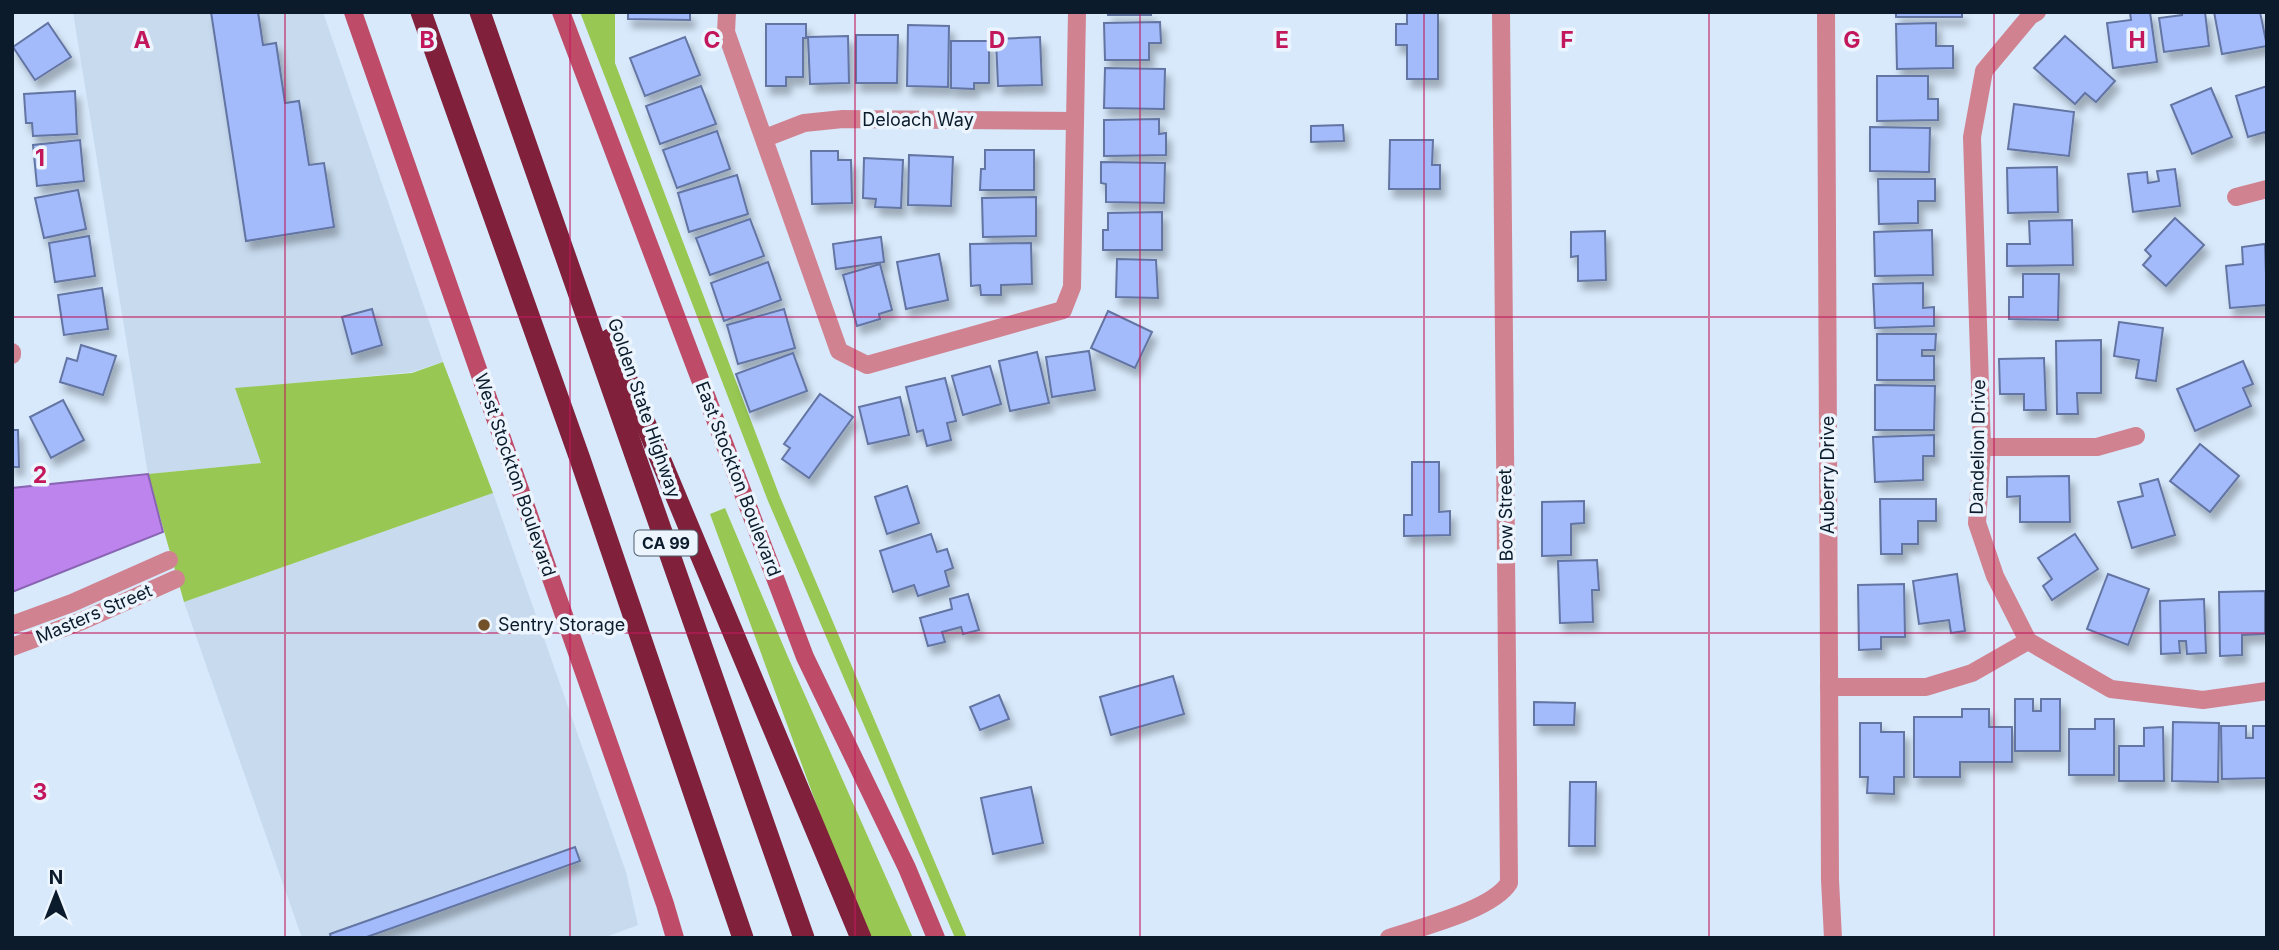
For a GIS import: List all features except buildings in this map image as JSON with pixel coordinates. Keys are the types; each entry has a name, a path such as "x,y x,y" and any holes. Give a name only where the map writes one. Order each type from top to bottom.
{"highway":[{"name":"CA 99","path":"421,12 580,459 743,938"},
{"name":"Golden State Highway","path":"480,12 804,938"},
{"path":"529,148 860,938"}],"street":[{"name":"West Stockton Boulevard","path":"353,12 666,904 675,938"},
{"name":"East Stockton Boulevard","path":"561,12 805,657 907,868 936,938"},
{"path":"727,12 726,32 839,351 867,365 1063,310 1072,287 1077,12"},
{"name":"Bow Street","path":"1389,938 1489,902 1504,891 1509,883 1501,12"},
{"name":"Auberry Drive","path":"1826,12 1830,880 1833,938"},
{"name":"Dandelion Drive","path":"2028,640 1996,576 1977,523 1982,447 1972,137 1984,71 2032,13"},
{"name":"Deloach Way","path":"765,138 804,123 843,120 1075,121"},
{"path":"2236,197 2267,190"},
{"path":"1982,447 2097,447 2136,436"},
{"name":"Masters Street","path":"12,625 72,603 169,560"},
{"name":"Masters Street","path":"12,647 82,621 176,579"},
{"path":"1829,687 1926,687 1972,673 2028,640 2111,689 2203,700 2267,691"}],"shaded area":[{"path":"73,12 323,12 443,362 412,372 236,389 262,463 148,474"},
{"path":"148,474 163,532 12,592 12,488"},
{"path":"493,493 626,872 638,925 603,938 302,938 184,602"}],"green space":[{"path":"580,12 615,12 615,63 780,497 967,938 955,938 768,501"},
{"path":"443,362 493,493 184,602 148,474 261,463 235,388 412,373"},
{"path":"725,508 913,938 871,938 828,836 710,514"}],"place":[{"name":"Sentry Storage","path":"484,625"}]}
